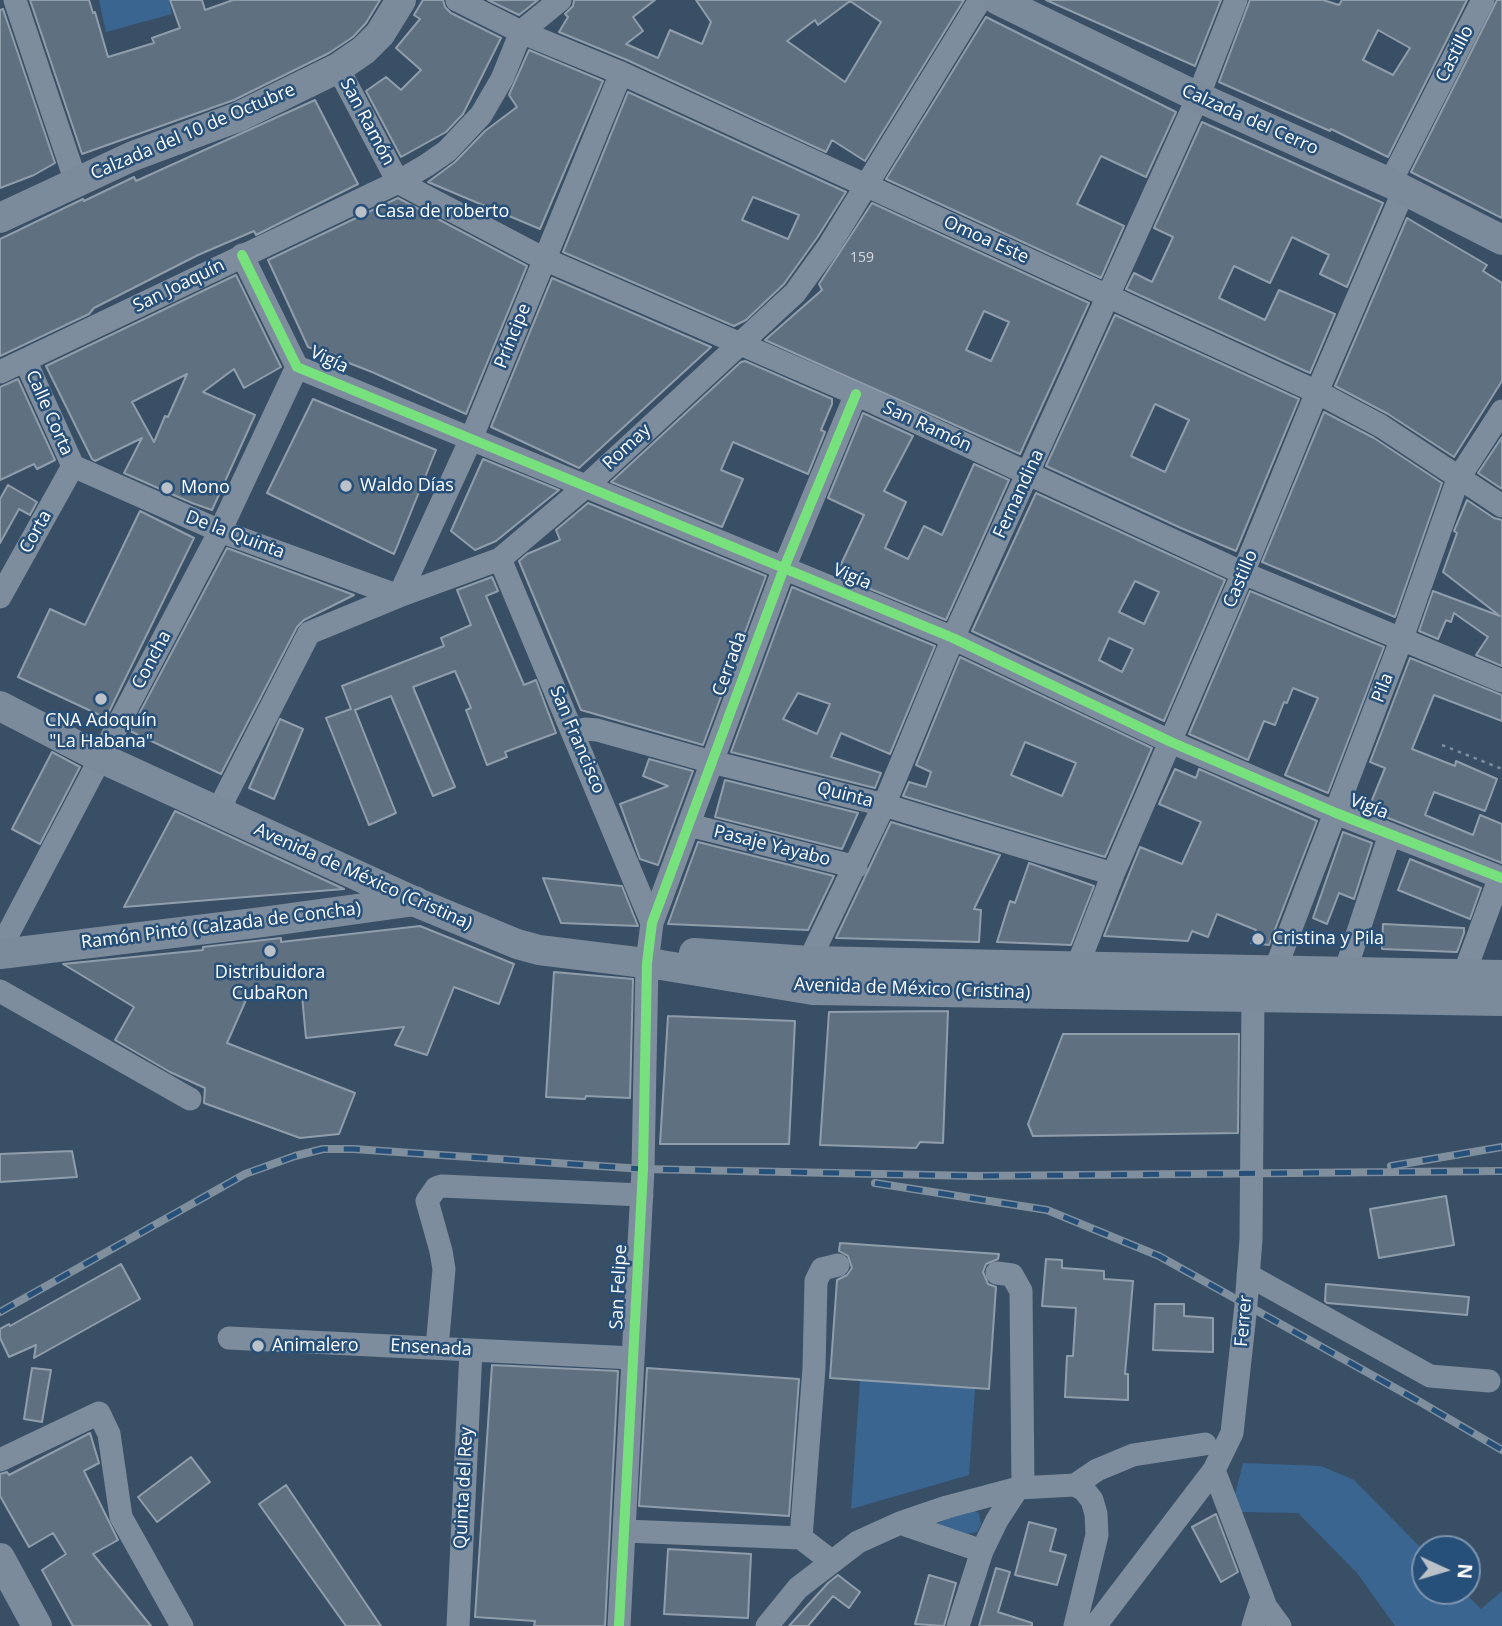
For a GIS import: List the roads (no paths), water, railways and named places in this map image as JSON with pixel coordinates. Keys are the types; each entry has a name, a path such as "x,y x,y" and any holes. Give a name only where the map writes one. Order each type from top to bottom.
{"main road":[{"name":"Calzada del 10 de Octubre","path":"0,218 133,156 238,117 338,68 364,50 380,34 401,0"},
{"name":"Calzada del Cerro","path":"998,0 1198,97 1397,187 1502,240"},
{"name":"Avenida de México (Cristina)","path":"0,691 105,750"},
{"name":"Avenida de México (Cristina)","path":"0,706 105,750 443,902 540,938 649,945 807,974 1252,998 1502,1000"},
{"name":"Avenida de México (Cristina)","path":"223,805 413,901 517,944 539,950 649,945"},
{"name":"Ramón Pintó (Calzada de Concha)","path":"0,952 263,922 413,901 443,902"},
{"name":"Avenida de México (Cristina)","path":"807,974 1077,967 1502,975"},
{"path":"0,1558 33,1624"}],"street":[{"path":"15,0 76,181"},
{"name":"Omoa Este","path":"457,0 521,32 621,73 1317,391 1381,426 1502,506"},
{"name":"San Joaquín","path":"0,372 398,182 447,151 481,115 502,79 521,32 560,0"},
{"name":"Romay","path":"223,805 309,633 500,559 584,487 795,293 829,246 980,0"},
{"name":"Fernandina","path":"807,974 884,805 953,638 1198,97 1236,0"},
{"name":"Castillo","path":"1077,967 1243,573 1397,187 1483,0"},
{"name":"San Ramón","path":"338,68 398,182 544,259 856,394 1243,573 1502,681"},
{"name":"Príncipe","path":"400,596 471,439 621,73"},
{"name":"Vigía","path":"242,255 297,367 953,638 1171,742 1336,813 1501,878"},
{"name":"Calle Corta","path":"25,360 73,466"},
{"name":"Concha","path":"0,952 220,531 297,367"},
{"name":"Cerrada","path":"649,945 689,825 784,568 856,394"},
{"name":"Pila","path":"1275,970 1402,638 1458,479 1502,411"},
{"name":"De la Quinta","path":"73,466 220,531 400,596"},
{"name":"Corta","path":"0,597 73,466"},
{"name":"San Francisco","path":"500,559 574,732 649,945"},
{"name":"Quinta","path":"574,732 597,730 884,805 1114,874"},
{"name":"Pasaje Yayabo","path":"689,825 856,867"},
{"path":"1345,971 1390,834"},
{"path":"1464,974 1501,878"},
{"name":"San Felipe","path":"619,1626 642,1195 649,945"},
{"path":"0,991 190,1099"},
{"name":"Ferrer","path":"1095,1626 1214,1470 1232,1433 1251,1238 1252,998"},
{"path":"436,1349 444,1269 427,1201 436,1188 442,1186 642,1195"},
{"path":"801,1538 823,1355 816,1281 822,1269 838,1265"},
{"path":"958,1626 982,1551 997,1520 1021,1487 1021,1291 1012,1275 997,1273"},
{"path":"1248,1275 1430,1376 1489,1381"},
{"name":"Ensenada","path":"229,1338 633,1358"},
{"name":"Quinta del Rey","path":"457,1626 471,1350"},
{"path":"0,1460 99,1413 109,1434 121,1517 182,1626"},
{"path":"1075,1485 1097,1470 1133,1455 1205,1444"},
{"path":"1214,1470 1266,1607 1280,1626"},
{"path":"767,1626 798,1588 858,1542 900,1523 947,1507 1021,1487 1075,1485 1084,1490 1092,1500 1097,1535 1075,1626"},
{"path":"900,1523 982,1551"},
{"path":"624,1531 801,1538 831,1561"},
{"path":"1253,1626 1262,1597"}],"railway":[{"path":"1391,1166 1502,1147"},
{"path":"0,1312 245,1174 323,1149 643,1169 976,1176 1502,1171"},
{"path":"875,1183 1047,1210 1159,1256 1502,1450"}],"place":[{"name":"Casa de roberto","path":"361,212"},
{"name":"Waldo Días","path":"346,486"},
{"name":"Mono","path":"167,488"},
{"name":"CNA Adoquín \"La Habana\"","path":"101,699"},
{"name":"Cristina y Pila","path":"1258,939"},
{"name":"Distribuidora CubaRon","path":"270,951"},
{"name":"Animalero","path":"258,1346"}]}
